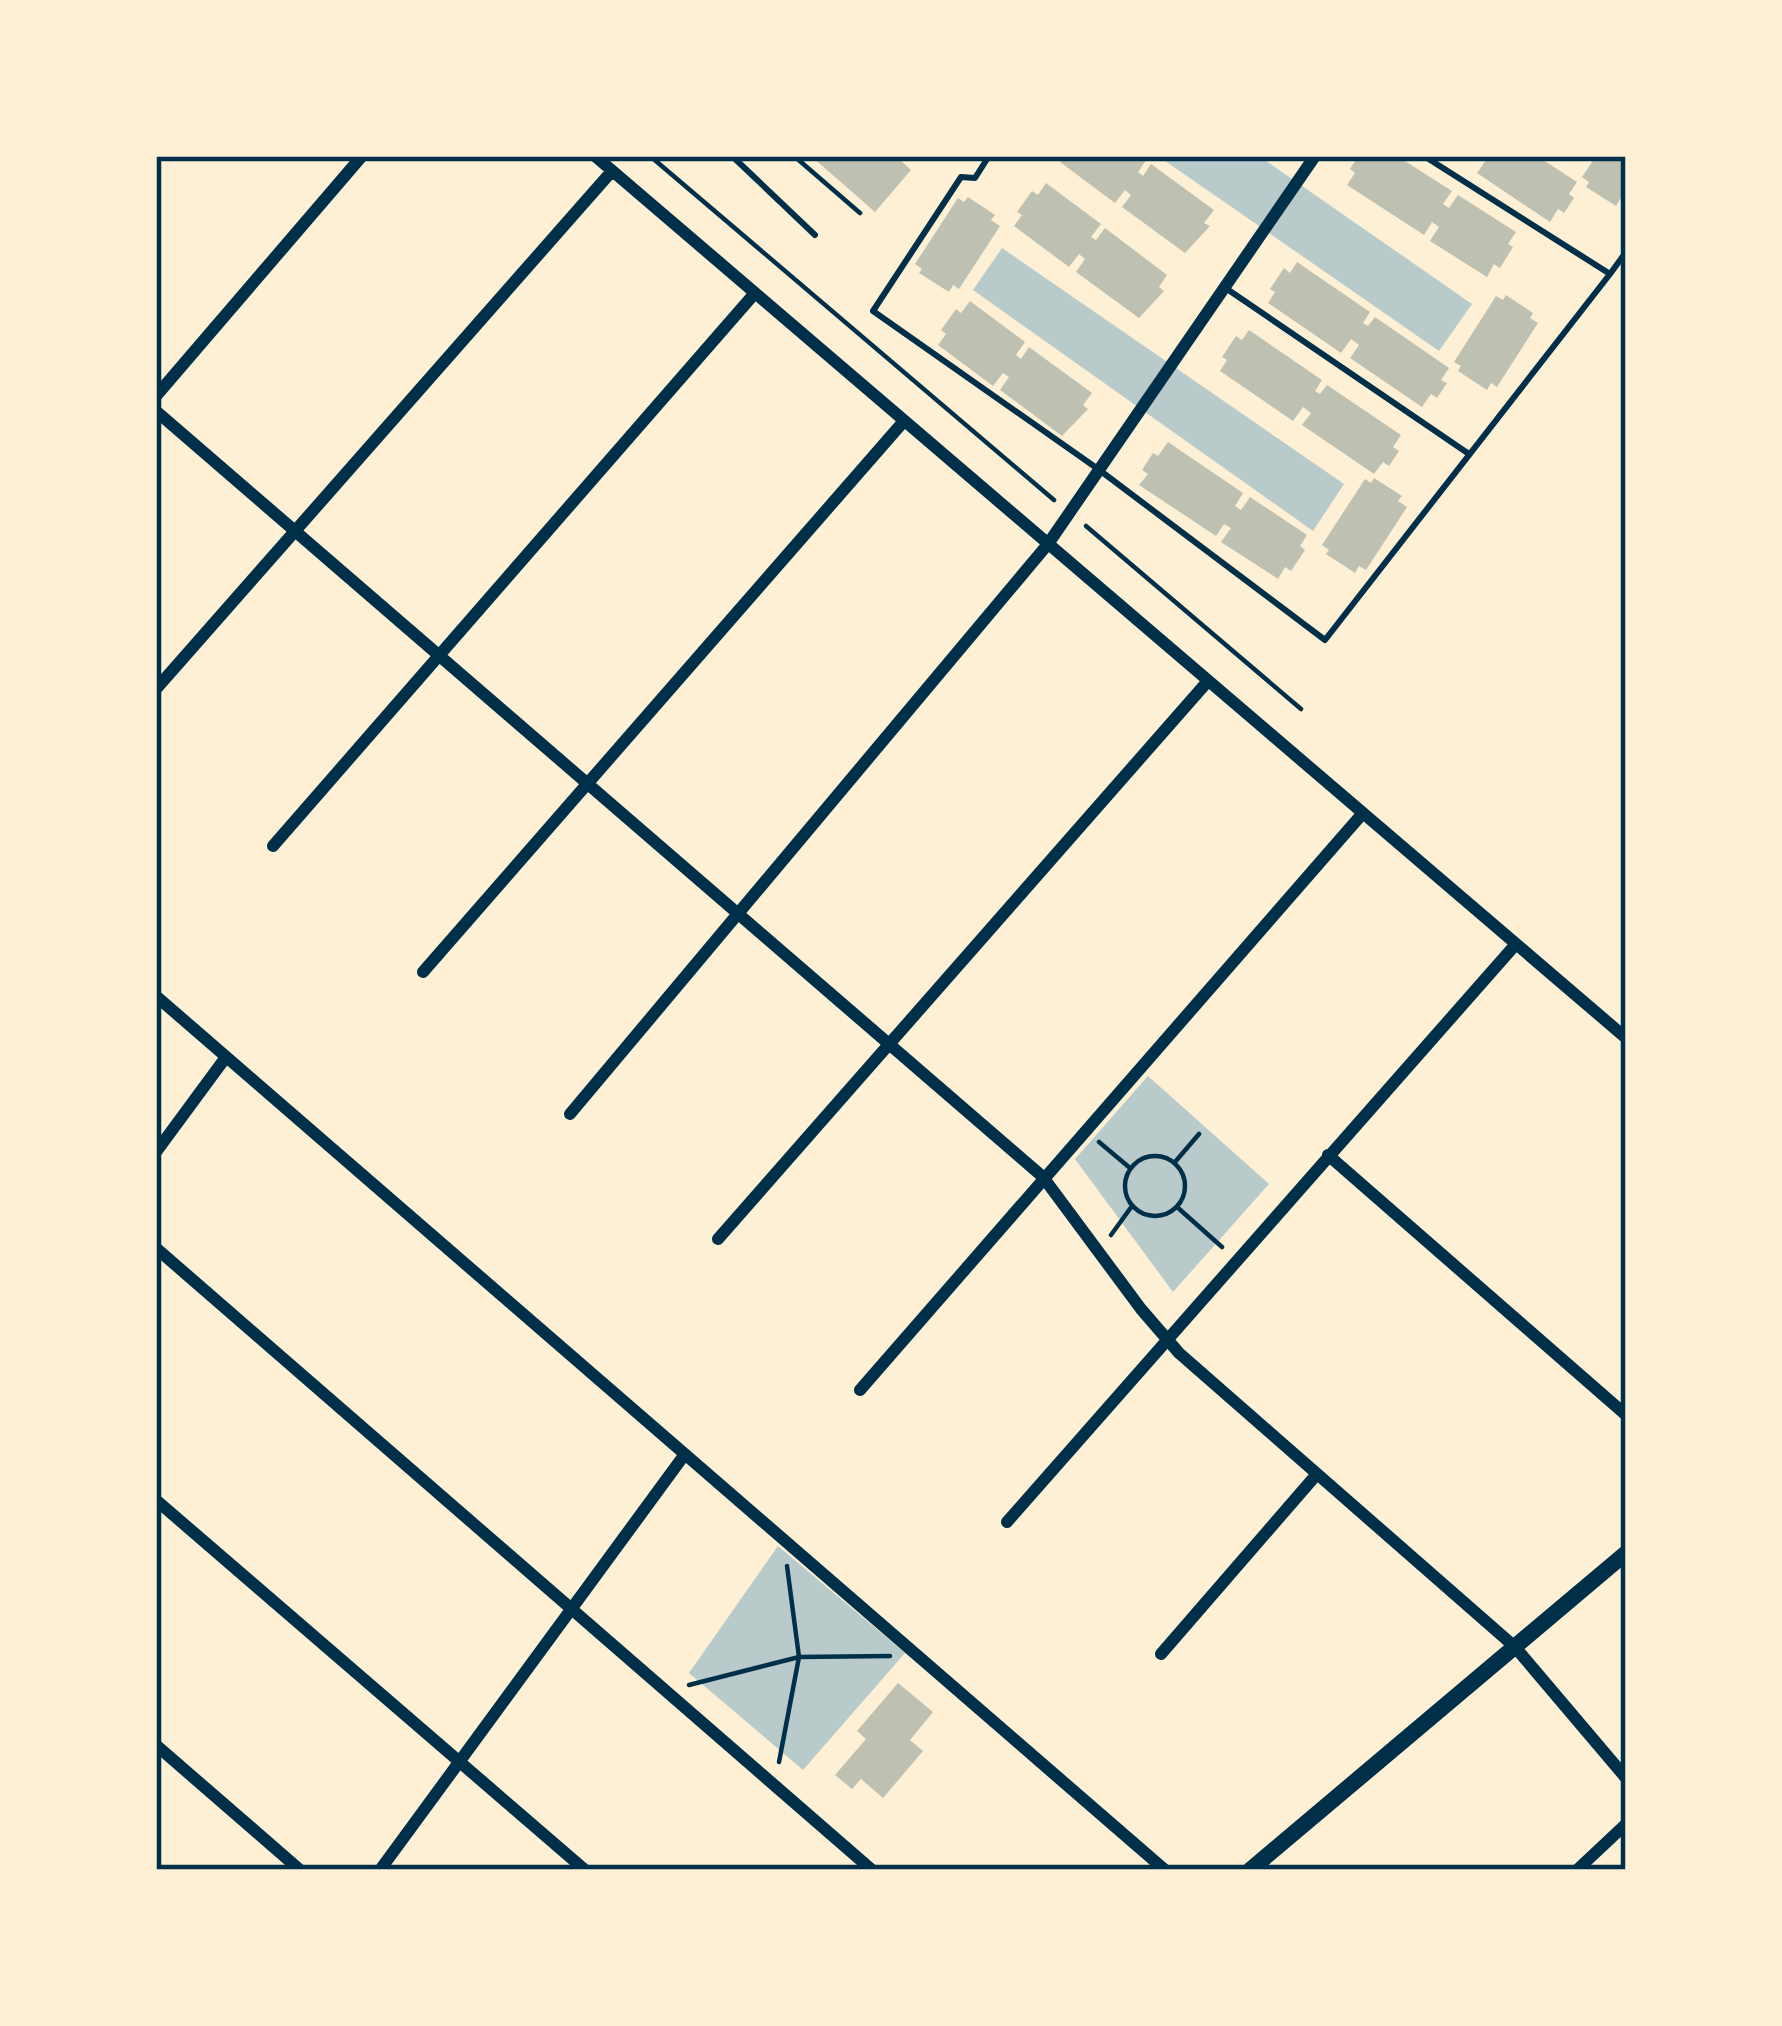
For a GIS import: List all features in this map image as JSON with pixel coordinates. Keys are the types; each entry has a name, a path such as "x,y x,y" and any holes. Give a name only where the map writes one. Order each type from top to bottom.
{"main road":[{"path":"1250,1870 1626,1553"}],"street":[{"path":"156,397 362,156"},
{"path":"595,156 1626,1038"},
{"path":"570,1114 1048,544 1315,156"},
{"path":"156,689 612,171"},
{"path":"273,846 755,293"},
{"path":"156,411 1043,1177 1167,1340 1516,1647 1626,1778"},
{"path":"423,971 904,421"},
{"path":"718,1239 1208,681"},
{"path":"860,1390 1363,813"},
{"path":"1007,1522 1516,944"},
{"path":"156,996 1166,1870"},
{"path":"156,1152 226,1057"},
{"path":"1328,1155 1626,1415"},
{"path":"156,1248 872,1870"},
{"path":"380,1870 685,1454"},
{"path":"1161,1654 1317,1474"},
{"path":"156,1500 585,1870"},
{"path":"156,1745 301,1870"},
{"path":"1577,1870 1626,1824"}],"lane":[{"path":"732,156 815,235"},
{"path":"988,156 975,178 961,177 873,311 1097,469 1324,640 1626,252"},
{"path":"1424,156 1610,274"},
{"path":"1224,287 1469,454"}],"path":[{"path":"650,156 1301,709"},
{"path":"794,156 860,213"},
{"path":"1085,1130 1130,1168"},
{"path":"1174,1162 1198,1134"},
{"path":"1156,1155 1174,1162 1186,1189 1177,1207 1159,1216 1132,1206 1125,1187 1130,1168 1156,1155"},
{"path":"1099,1253 1132,1206"},
{"path":"1177,1207 1236,1260"},
{"path":"775,1785 800,1657 783,1539"},
{"path":"666,1691 800,1657 917,1655"}],"shaded area":[{"path":"1158,156 1259,156 1472,304 1439,351"},
{"path":"1002,248 1344,484 1313,531 973,290"},
{"path":"1148,1076 1269,1184 1173,1292 1075,1159"},
{"path":"778,1546 905,1653 803,1770 689,1673"}],"building":[{"path":"811,156 896,156 911,170 875,212"},
{"path":"1064,156 1143,156 1147,159 1138,172 1143,176 1151,164 1214,210 1204,223 1210,226 1185,253 1122,207 1131,195 1125,190 1115,203 1060,162"},
{"path":"1358,156 1397,156 1452,191 1443,204 1449,208 1458,195 1516,232 1500,268 1494,264 1487,277 1430,241 1439,227 1432,222 1424,235 1347,185"},
{"path":"1479,156 1537,156 1577,182 1569,194 1574,198 1550,222 1477,173 1486,160"},
{"path":"1596,156 1626,156 1626,202 1620,199 1616,206 1586,187 1589,182 1582,177"},
{"path":"1046,183 1101,224 1091,237 1096,240 1105,228 1167,275 1159,287 1164,291 1139,318 1076,272 1085,259 1079,254 1069,267 1014,226 1022,215 1017,212 1032,191 1038,195"},
{"path":"968,197 995,215 991,220 1000,226 959,289 953,285 949,292 919,273 922,269 915,264 958,198 964,202"},
{"path":"1297,262 1370,312 1363,323 1368,326 1375,317 1449,368 1441,380 1447,383 1437,398 1431,394 1422,407 1350,358 1359,345 1351,339 1341,353 1268,303 1275,292 1270,289 1284,268 1290,273"},
{"path":"1506,295 1533,313 1530,318 1538,323 1497,387 1491,383 1487,390 1458,371 1461,366 1454,362 1496,296 1503,300"},
{"path":"970,301 1025,342 1016,355 1021,359 1029,347 1092,393 1083,405 1088,409 1062,436 1000,390 1009,377 1003,373 993,386 938,345 946,334 941,330 956,309 961,313"},
{"path":"1249,330 1322,380 1315,391 1320,394 1327,385 1401,435 1393,447 1399,451 1389,466 1383,462 1374,474 1302,425 1311,413 1303,407 1293,421 1220,371 1227,360 1222,357 1236,336 1242,340"},
{"path":"1168,442 1243,493 1235,506 1241,510 1250,497 1307,535 1300,546 1305,550 1291,571 1285,567 1278,579 1221,542 1231,528 1224,524 1216,536 1139,485 1148,474 1142,470 1153,453 1158,456"},
{"path":"1374,478 1402,496 1398,501 1407,507 1366,570 1359,566 1355,573 1326,554 1329,550 1322,545 1365,479 1371,483"},
{"path":"898,1683 933,1712 910,1740 923,1751 883,1798 861,1779 852,1789 835,1775 866,1739 857,1731"}]}
